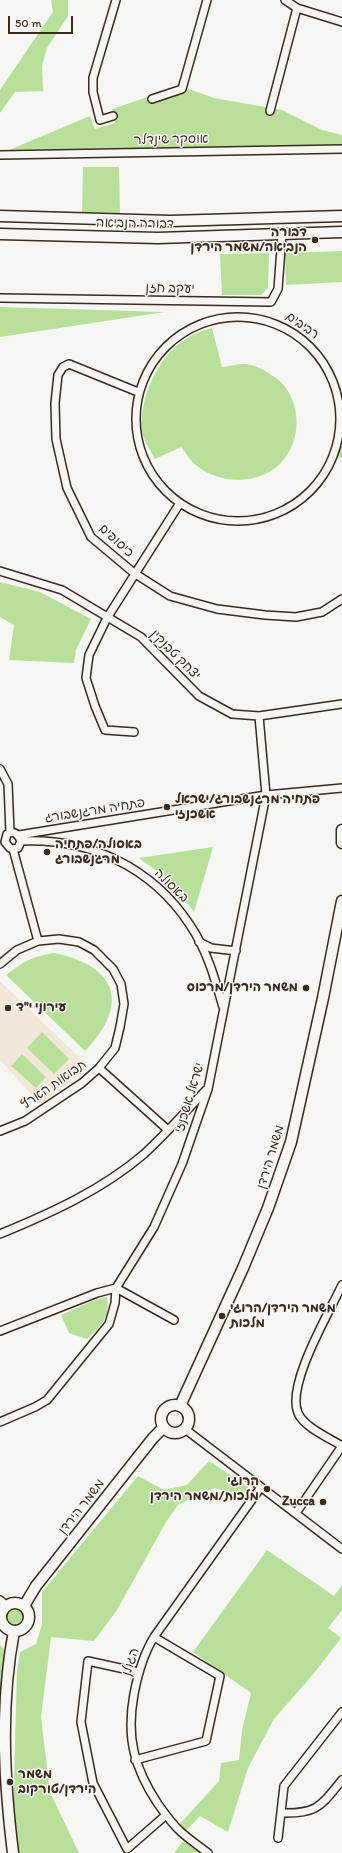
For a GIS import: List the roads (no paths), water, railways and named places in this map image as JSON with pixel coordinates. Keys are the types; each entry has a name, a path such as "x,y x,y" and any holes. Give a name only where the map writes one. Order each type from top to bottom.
{"street":[{"path":"113,116 100,120 93,92 93,78 116,0"},
{"path":"152,99 182,89 207,0"},
{"path":"285,0 297,8 342,22"},
{"path":"270,110 297,8"},
{"name":"אוסקר שינדלר","path":"0,155 342,149"},
{"name":"דבורה הנביאה","path":"0,216 170,221 342,216"},
{"name":"דבורה הנביאה","path":"0,234 158,238 342,232"},
{"name":"יעקב חזן","path":"0,298 271,302 278,289 282,235"},
{"name":"רביבים","path":"242,315 272,321 289,329 315,350 333,379 341,401 334,455 321,482 298,505 258,521 220,518 201,514 180,503 152,475 137,439 138,392 150,364 174,337 206,320 242,315"},
{"name":"כיסופים","path":"138,392 70,364 63,367 58,375 55,403 56,439 67,488 91,538 134,573 170,596 217,609 265,616 296,617 322,612 342,599"},
{"path":"134,732 105,730 86,678 89,655 107,618 134,573 180,503"},
{"name":"יצחק טבנקין","path":"0,571 62,590 141,637 199,696 232,714 259,716 342,704"},
{"name":"ישראל אשכנזי","path":"0,1422 35,1407 47,1400 108,1324 115,1304 116,1288 154,1227 182,1164 208,1089 266,795 259,716"},
{"path":"0,770 8,784 5,836 6,847 38,941"},
{"name":"פתחיה מרגנשבורג","path":"20,838 266,795 342,788"},
{"path":"342,830 342,842"},
{"path":"5,836 15,833 20,838 18,848 6,847"},
{"name":"באסולה","path":"20,838 42,840 95,850 118,859 150,880 174,903 191,926 212,968 224,1009"},
{"name":"משמר הירדן","path":"180,1406 243,1268 268,1208 290,1142 323,998 342,901"},
{"name":"תבואות הארץ","path":"0,964 17,950 38,941 59,939 79,942 94,950 113,969 121,984 124,1004 114,1048 99,1068 82,1083 25,1121 0,1131"},
{"path":"199,942 211,948 236,951"},
{"path":"99,1068 168,1130"},
{"path":"0,1234 65,1205 112,1179 144,1154 208,1089"},
{"path":"296,1513 342,1446 314,1429 298,1414 295,1398 298,1379 342,1285"},
{"path":"0,1331 97,1293 116,1288 174,1320"},
{"path":"171,1406 180,1406 187,1411 189,1416 188,1425 185,1429 177,1433 172,1432 164,1427 162,1419 164,1411 171,1406"},
{"name":"משמר הירדן","path":"24,1606 36,1586 164,1427"},
{"path":"185,1429 342,1549"},
{"name":"הגולן","path":"208,1853 180,1832 166,1815 145,1784 135,1760 131,1740 131,1715 138,1672 144,1654 154,1637 262,1487"},
{"path":"4,1603 24,1606 29,1614 28,1622 23,1629 14,1631 5,1626 1,1620 4,1603"},
{"path":"13,1853 6,1799 4,1741 7,1684 14,1631"},
{"path":"135,1760 206,1741 220,1676 154,1637"},
{"path":"138,1672 88,1661 81,1722 94,1783 130,1851 166,1815"},
{"path":"278,1838 284,1786 342,1712"},
{"path":"281,1813 301,1814 321,1806 342,1780"}],"place":[{"name":"דבורה הנביאה/משמר הירדן","path":"315,240"},
{"name":"פתחיה מרגנשבורג/ישראל אשכנזי","path":"167,807"},
{"name":"באסולה/פתחיה מרגנשבורג","path":"47,852"},
{"name":"משמר הירדן/מרכוס","path":"306,988"},
{"name":"עירוני י\"ד","path":"8,1008"},
{"name":"משמר הירדן/הרוגי מלכות","path":"222,1316"},
{"name":"הרוגי מלכות/משמר הירדן","path":"267,1489"},
{"name":"Zucca","path":"323,1502"},
{"name":"משמר הירדן/טורקוב","path":"10,1782"}]}
